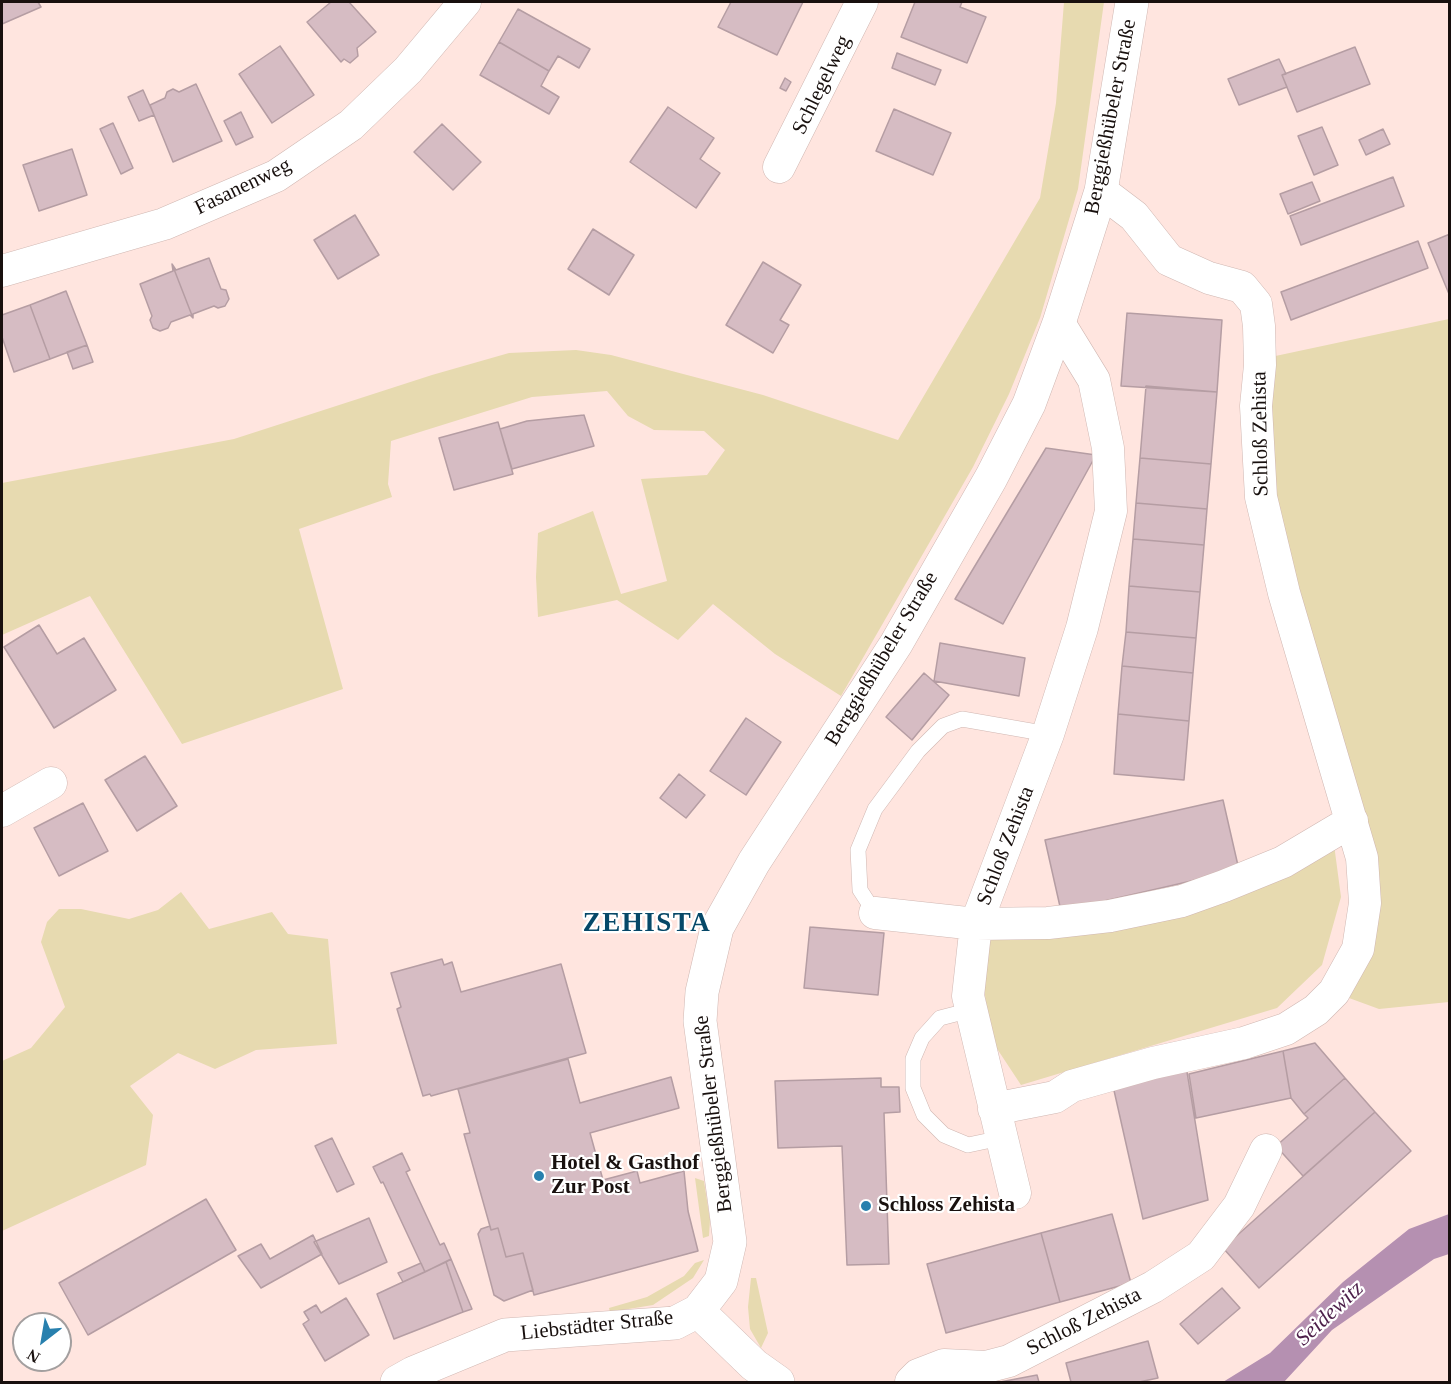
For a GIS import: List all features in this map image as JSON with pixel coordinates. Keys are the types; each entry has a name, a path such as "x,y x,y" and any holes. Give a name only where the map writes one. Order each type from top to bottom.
{"main road":[{"name":"Berggießhübeler Straße","path":"698,1311 722,1281 730,1242 700,1021 702,992 717,928 754,862 896,644 991,478 1029,404 1059,323 1101,191 1132,2"},
{"name":"Liebstädter Straße","path":"397,1383 413,1373 505,1335 675,1323 698,1311 754,1365 778,1383"}],"street":[{"name":"Fasanenweg","path":"2,271 164,224 276,176 351,125 408,70 465,2"},
{"name":"Schlegelweg","path":"779,167 862,2"},
{"name":"Schloß Zehista","path":"994,1109 1055,1097 1072,1086 1153,1063 1244,1043 1286,1029 1316,1010 1334,992 1358,949 1365,903 1362,858 1284,593 1261,497 1256,406 1259,326 1256,304 1242,287 1209,278 1169,260 1134,216 1101,191"},
{"name":"Schloß Zehista","path":"1015,1193 968,996 976,924 1048,734 1082,628 1111,511 1108,448 1094,380 1059,323"},
{"path":"2,811 51,783"},
{"name":"Schloß Zehista","path":"875,913 976,924 1048,923 1110,916 1182,901 1282,862 1352,821"},
{"name":"Schloß Zehista","path":"911,1383 918,1376 944,1365 986,1367 1009,1360 1153,1287 1201,1256 1239,1206 1266,1150"}],"lane":[{"path":"875,913 860,890 858,850 875,809 926,742 943,726 962,719 1048,734"},
{"path":"971,1010 940,1018 922,1038 913,1059 913,1088 924,1115 944,1135 968,1145 1001,1138"}],"shaded area":[{"path":"1064,2 1104,2 1078,189 1040,318 1009,394 973,467 841,696 775,654 713,604 678,640 617,600 538,617 536,577 538,533 593,511 621,594 667,581 641,479 707,475 725,450 704,431 654,430 628,416 607,391 532,397 391,441 388,484 392,497 299,529 343,689 182,744 90,596 2,635 2,483 234,439 432,375 509,353 576,350 611,355 763,395 898,440 1040,198 1056,103"},
{"path":"1449,319 1449,1002 1379,1009 1349,998 1374,946 1377,901 1267,495 1266,358"},
{"path":"1333,837 1341,897 1322,965 1277,1008 1021,1085 988,1035 980,928 1081,925"},
{"path":"181,892 209,929 272,912 288,934 328,939 337,1044 256,1050 215,1069 178,1053 130,1086 153,1115 146,1165 2,1231 2,1061 31,1048 65,1007 41,942 47,922 59,909 81,909 129,919 158,910"},
{"path":"695,1178 704,1181 710,1220 709,1236 703,1238"},
{"path":"704,1260 693,1278 653,1305 610,1312 609,1308 647,1297 684,1276 695,1263"},
{"path":"751,1278 756,1278 768,1333 761,1348 750,1329 748,1307"}],"water":[{"name":"Seidewitz","path":"1449,1214 1449,1254 1434,1259 1332,1330 1284,1382 1223,1382 1270,1353 1343,1282 1409,1229"}],"building":[{"path":"2,2 38,2 41,7 2,24"},
{"path":"331,2 349,2 376,32 357,48 358,56 350,63 344,59 341,62 307,22"},
{"path":"731,2 803,2 777,55 718,27"},
{"path":"915,2 962,2 960,7 986,17 967,63 901,37"},
{"path":"518,9 590,49 579,68 558,56 549,71 499,42"},
{"path":"499,42 549,71 541,86 559,97 549,114 480,75"},
{"path":"280,46 314,95 272,123 239,74"},
{"path":"1355,47 1370,84 1297,112 1282,75"},
{"path":"897,53 941,70 935,85 892,68"},
{"path":"1279,59 1286,74 1282,75 1287,87 1239,105 1228,79"},
{"path":"785,78 791,82 786,91 780,88"},
{"path":"196,84 222,141 173,162 150,105 165,98 167,92 173,89 179,92"},
{"path":"143,90 154,115 139,121 128,97"},
{"path":"668,107 714,138 700,159 720,173 696,208 630,162"},
{"path":"894,109 951,133 933,175 876,151"},
{"path":"241,112 253,137 236,145 224,121"},
{"path":"113,123 133,168 121,174 100,129"},
{"path":"442,124 481,162 453,190 414,152"},
{"path":"1322,127 1338,165 1314,175 1298,136"},
{"path":"1383,129 1390,144 1366,155 1359,140"},
{"path":"72,149 87,195 39,211 23,165"},
{"path":"1393,177 1404,206 1301,245 1290,216"},
{"path":"1312,182 1320,201 1288,214 1280,194"},
{"path":"355,215 379,255 338,279 314,240"},
{"path":"593,229 634,255 609,295 568,269"},
{"path":"1450,234 1450,294 1449,294 1428,243"},
{"path":"1418,241 1428,268 1291,320 1281,292"},
{"path":"209,258 221,289 226,290 229,299 225,306 218,308 214,306 193,314 193,318 172,264 176,270"},
{"path":"763,262 801,285 780,320 789,325 773,353 726,325"},
{"path":"172,264 193,318 190,315 171,322 168,328 160,331 153,328 150,320 152,316 140,284 173,271"},
{"path":"66,291 87,345 50,359 30,305"},
{"path":"30,305 50,359 14,372 2,337 2,315"},
{"path":"1127,313 1222,320 1217,392 1121,386"},
{"path":"87,345 93,362 73,369 67,352"},
{"path":"1146,386 1217,392 1211,464 1140,458"},
{"path":"584,415 594,446 512,469 500,429 527,421"},
{"path":"498,422 513,474 454,490 439,438"},
{"path":"1046,448 1096,455 1003,624 955,599"},
{"path":"1140,458 1211,464 1207,509 1136,503"},
{"path":"1136,503 1207,509 1204,545 1133,539"},
{"path":"1133,539 1204,545 1200,592 1129,586"},
{"path":"1129,586 1200,592 1196,638 1126,632"},
{"path":"39,625 57,654 84,638 116,690 54,728 4,647"},
{"path":"1126,632 1196,638 1193,673 1122,666"},
{"path":"940,643 1025,658 1019,696 934,681"},
{"path":"1122,666 1193,673 1189,721 1118,714"},
{"path":"924,673 949,695 912,740 886,717"},
{"path":"1118,714 1189,721 1184,780 1114,774"},
{"path":"746,718 781,742 746,795 710,771"},
{"path":"145,756 177,806 137,831 105,780"},
{"path":"679,774 705,795 686,818 660,798"},
{"path":"1223,800 1239,870 1061,911 1045,840"},
{"path":"83,803 108,851 59,876 34,828"},
{"path":"810,927 884,933 878,995 804,988"},
{"path":"442,959 444,965 452,962 461,992 561,964 586,1053 431,1096 430,1094 423,1096 397,1009 401,1007 391,973"},
{"path":"1315,1043 1345,1078 1304,1114 1291,1098 1283,1051"},
{"path":"1283,1051 1291,1098 1196,1118 1189,1074"},
{"name":"Hotel & Gasthof Zur Post","path":"568,1059 580,1103 671,1077 679,1108 590,1133 603,1180 637,1171 640,1183 684,1171 688,1211 698,1251 534,1295 523,1253 506,1257 498,1228 491,1230 464,1134 470,1133 458,1089"},
{"path":"1186,1066 1208,1200 1143,1219 1113,1086"},
{"name":"Schloss Zehista","path":"881,1078 881,1087 899,1087 900,1112 884,1113 889,1264 847,1265 842,1146 778,1148 775,1081"},
{"path":"1345,1078 1375,1112 1303,1176 1276,1146 1308,1118 1304,1114"},
{"path":"1375,1112 1411,1151 1259,1288 1223,1248"},
{"path":"332,1138 354,1184 337,1192 315,1146"},
{"path":"402,1153 410,1170 406,1172 440,1245 444,1243 451,1259 425,1272 383,1182 381,1183 373,1167"},
{"path":"206,1199 236,1250 88,1335 59,1283"},
{"path":"1112,1214 1131,1283 1060,1302 1041,1233"},
{"path":"369,1218 387,1262 339,1284 314,1242"},
{"path":"490,1226 491,1230 498,1228 506,1257 523,1253 533,1290 504,1301 494,1295 478,1234 481,1229"},
{"path":"1041,1233 1060,1302 946,1333 927,1264"},
{"path":"313,1235 322,1254 261,1288 238,1256 261,1244 270,1259"},
{"path":"451,1259 472,1309 463,1312 446,1262"},
{"path":"446,1262 463,1312 394,1339 377,1294"},
{"path":"421,1263 425,1272 403,1282 398,1273"},
{"path":"1222,1288 1240,1308 1198,1344 1180,1324"},
{"path":"346,1298 369,1335 325,1361 303,1324 309,1320 304,1312 316,1305 321,1313"},
{"path":"1148,1341 1158,1378 1139,1382 1071,1382 1066,1363"},
{"path":"1037,1375 1039,1382 1000,1382"}],"place":[{"name":"Hotel & Gasthof Zur Post","path":"539,1176"},
{"name":"Schloss Zehista","path":"866,1206"}],"district":[{"name":"ZEHISTA","path":"647,924"}]}
